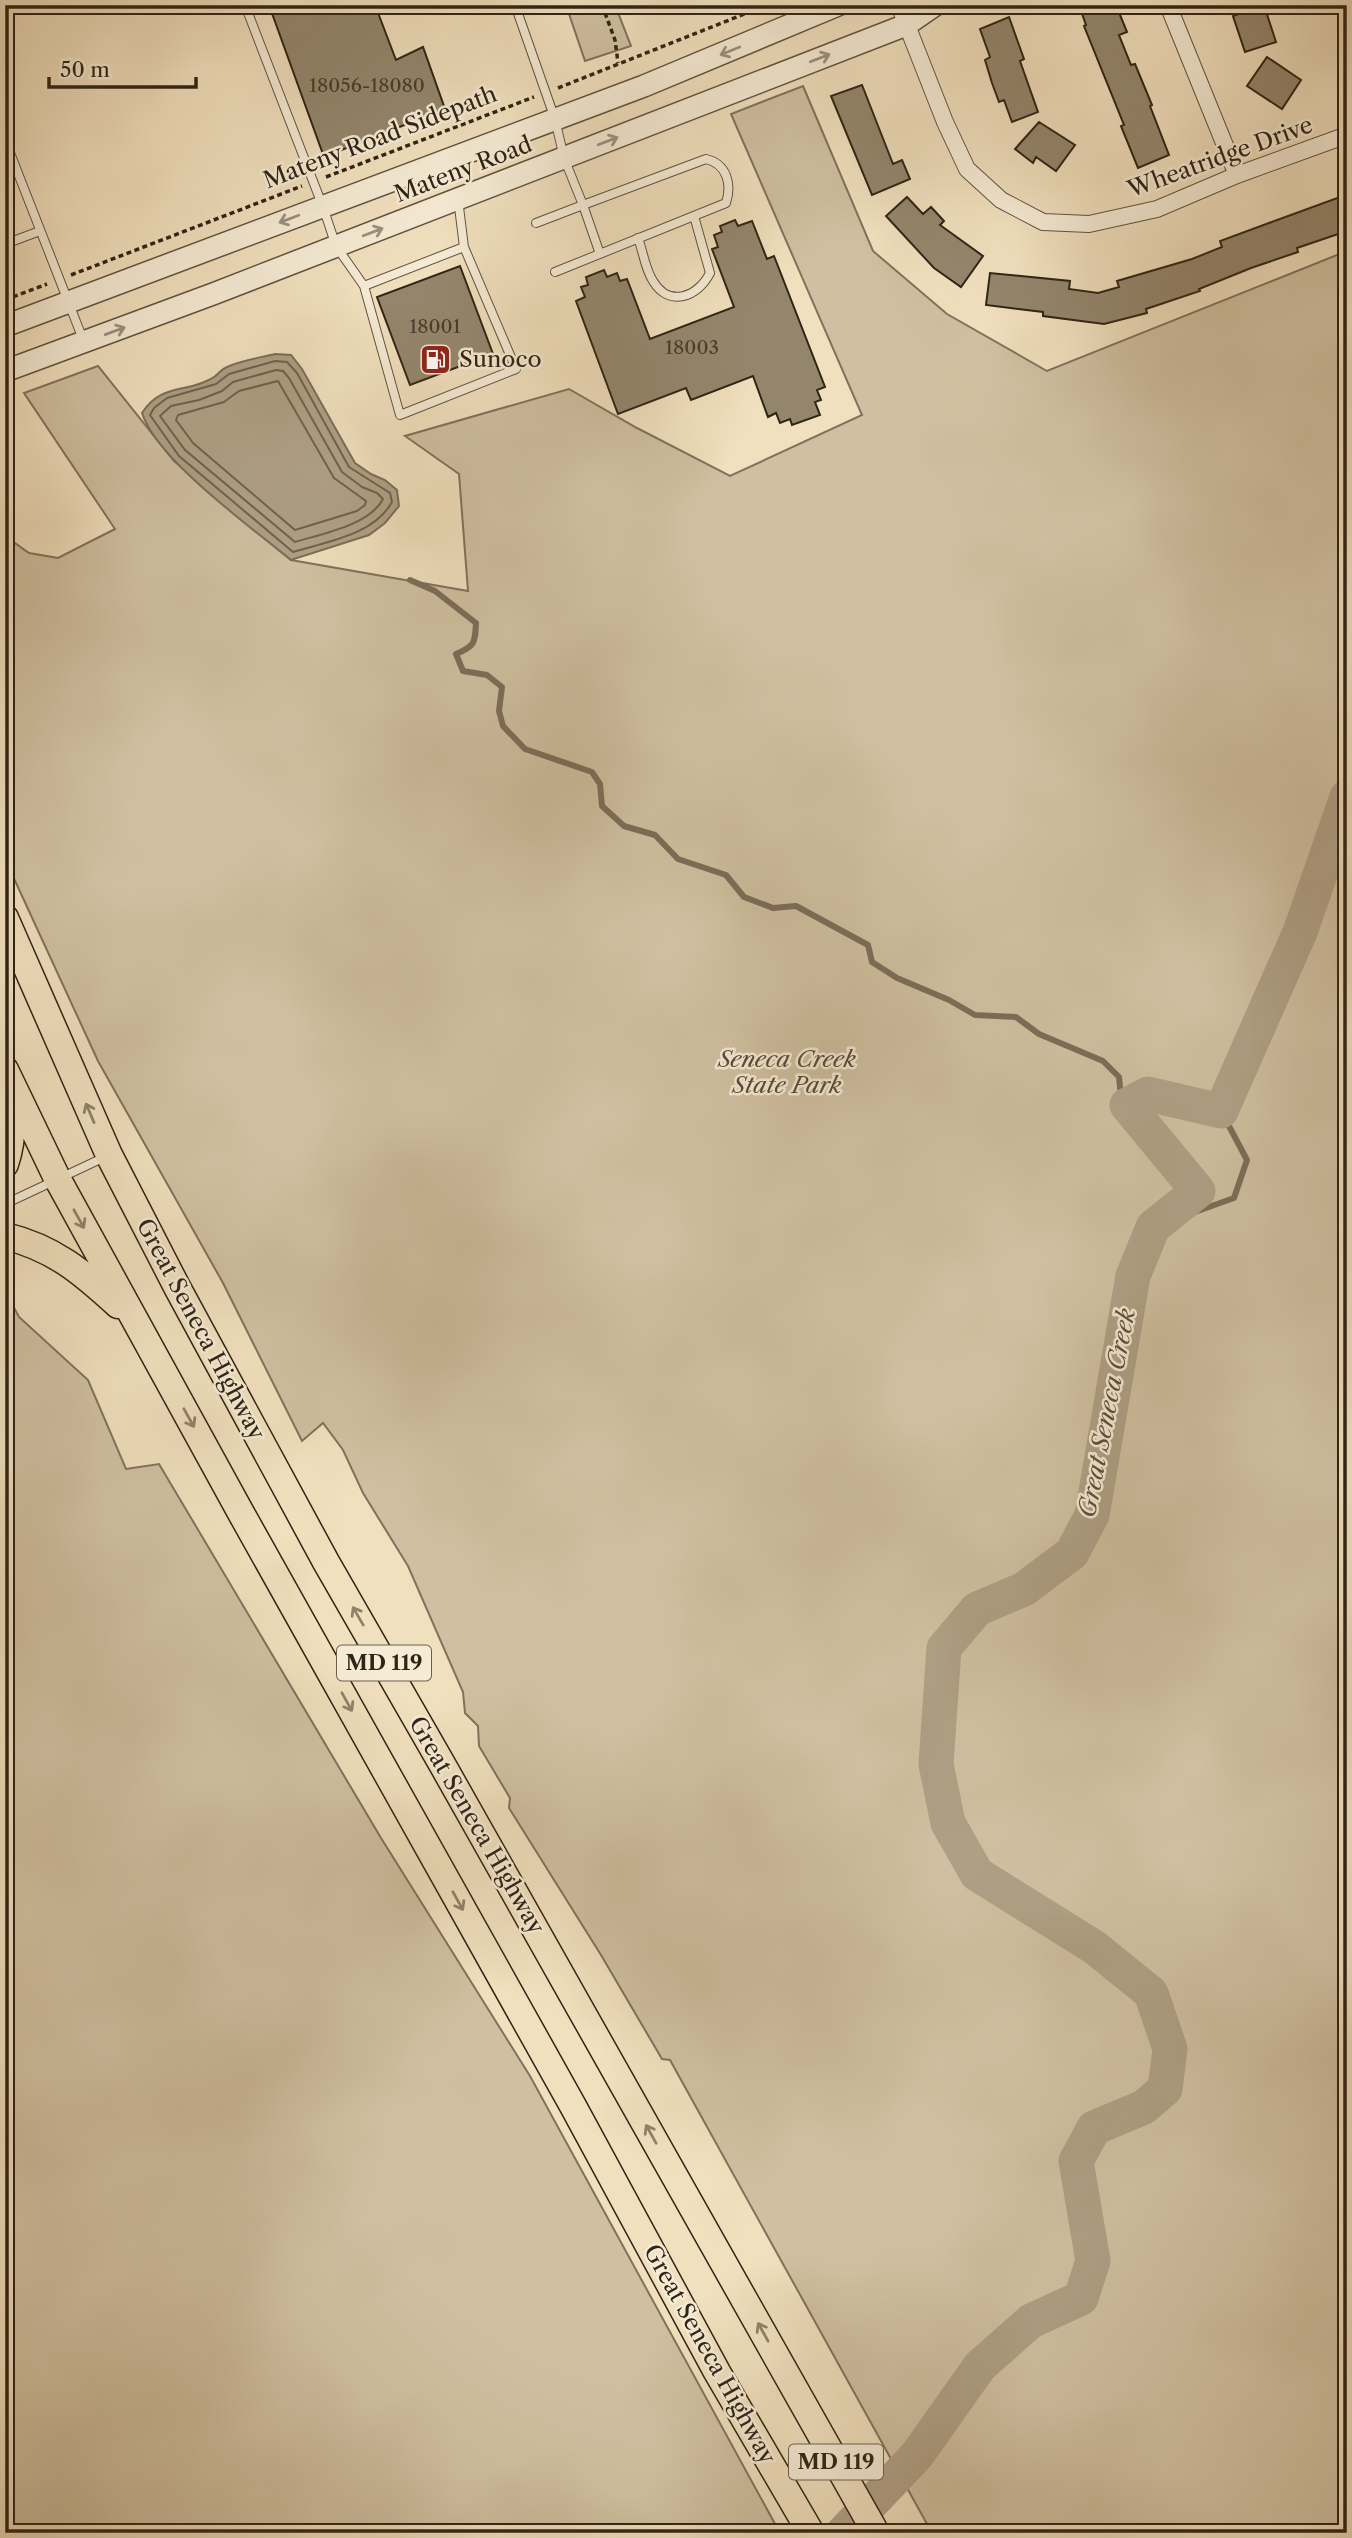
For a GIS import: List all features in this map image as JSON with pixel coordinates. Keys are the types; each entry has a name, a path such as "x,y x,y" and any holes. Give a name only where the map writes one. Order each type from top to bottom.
{"main road":[{"name":"Great Seneca Highway","path":"5,918 109,1155 326,1562 876,2533"},
{"name":"Great Seneca Highway","path":"7,1072 57,1178 136,1322 573,2106 717,2372 811,2533"},
{"path":"5,1164 10,1139 12,1103 7,1072"},
{"path":"5,1236 54,1254 82,1271 136,1322"}],"street":[{"name":"Mateny Road","path":"5,326 656,81 838,5"},
{"name":"Mateny Road","path":"5,371 564,158 903,15 935,5"},
{"path":"1168,5 1237,176"},
{"name":"Wheatridge Drive","path":"903,15 944,122 967,169 1001,200 1043,222 1089,224 1157,209 1347,135"}],"lane":[{"path":"245,5 336,246 364,286 400,415 516,369 464,247 458,199"},
{"path":"515,5 555,119 564,158 600,254"},
{"path":"5,139 84,342"},
{"path":"536,223 706,159 721,166 729,184 726,203 555,272"},
{"path":"638,238 653,281 664,292 678,297 695,293 704,285 710,272 694,216"},
{"path":"5,244 40,231"},
{"path":"364,286 464,247"},
{"path":"5,1204 109,1155"}],"path":[{"path":"601,5 615,40 618,64"},
{"name":"Mateny Road Sidepath","path":"5,300 767,5"}],"green space":[{"path":"566,5 615,5 631,46 585,61"},
{"name":"Seneca Creek State Park","path":"803,86 873,251 947,314 1047,371 1347,251 1347,2533 932,2533 670,2060 662,2059 509,1808 510,1798 479,1746 478,1726 465,1713 463,1692 408,1566 363,1493 343,1450 323,1423 302,1441 223,1283 98,1061 5,859 5,536 29,553 58,558 115,529 24,393 98,366 174,461 291,560 468,591 459,474 405,436 569,389 730,476 862,415 731,114"},
{"path":"5,1291 19,1317 88,1380 126,1469 159,1464 381,1838 530,2076 780,2533 5,2533"}],"water":[{"path":"275,354 291,355 302,369 355,463 397,490 399,506 385,523 369,535 291,560 185,471 151,431 142,413 150,403 167,392 204,382 233,365"}],"building":[{"path":"269,5 375,5 396,60 423,47 445,109 324,157"},
{"path":"1079,5 1116,5 1127,32 1119,35 1131,65 1135,64 1169,155 1138,168 1121,126 1124,125 1084,26 1086,25"},
{"path":"1264,5 1276,42 1245,52 1233,16"},
{"path":"1009,17 1024,59 1020,61 1038,112 1012,122 1004,100 999,102 992,83 985,60 990,57 980,29"},
{"path":"1267,57 1301,80 1282,109 1247,86"},
{"path":"862,85 893,164 902,160 910,179 872,195 831,96"},
{"path":"1039,122 1075,145 1056,171 1036,157 1033,163 1015,149"},
{"path":"907,197 923,214 931,207 944,221 940,225 983,256 961,287 934,268 886,216"},
{"path":"1340,197 1347,216 1347,231 1297,248 1298,252 1251,268 1199,289 1200,291 1146,309 1147,313 1104,324 1043,316 1043,312 986,305 990,273 1070,281 1069,289 1098,293 1119,287 1117,281 1192,259 1222,247 1220,241"},
{"path":"735,220 738,226 752,221 767,259 774,256 825,387 817,390 821,400 815,402 820,415 792,425 790,419 780,423 776,413 768,417 753,376 691,400 686,388 618,414 576,301 585,297 581,287 588,285 586,277 604,270 607,277 617,273 620,281 627,279 650,339 734,307 712,249 718,247 714,235 722,232 720,226"},
{"path":"460,266 493,354 410,385 377,297"}],"waterway":[{"path":"410,580 435,591 476,623 473,643 456,654 463,671 487,675 502,687 499,711 503,726 525,749 592,772 600,784 602,806 624,826 655,835 678,859 726,875 744,897 773,908 796,906 868,945 872,962 897,978 949,1000 975,1015 1016,1017 1039,1034 1103,1061 1119,1077 1121,1097 1127,1105"},
{"name":"Great Seneca Creek","path":"843,2533 917,2455 980,2366 1031,2321 1081,2298 1093,2261 1076,2161 1094,2128 1144,2107 1165,2089 1170,2049 1151,1993 1094,1947 977,1874 948,1823 936,1764 944,1648 977,1609 1024,1589 1072,1553 1092,1515 1133,1276 1153,1227 1198,1191 1127,1105 1148,1094 1221,1111 1300,932 1347,797"},
{"name":"Great Seneca Creek","path":"1153,1227 1234,1198 1247,1160 1221,1111"}],"place":[{"name":"Sunoco","path":"436,359"}]}
